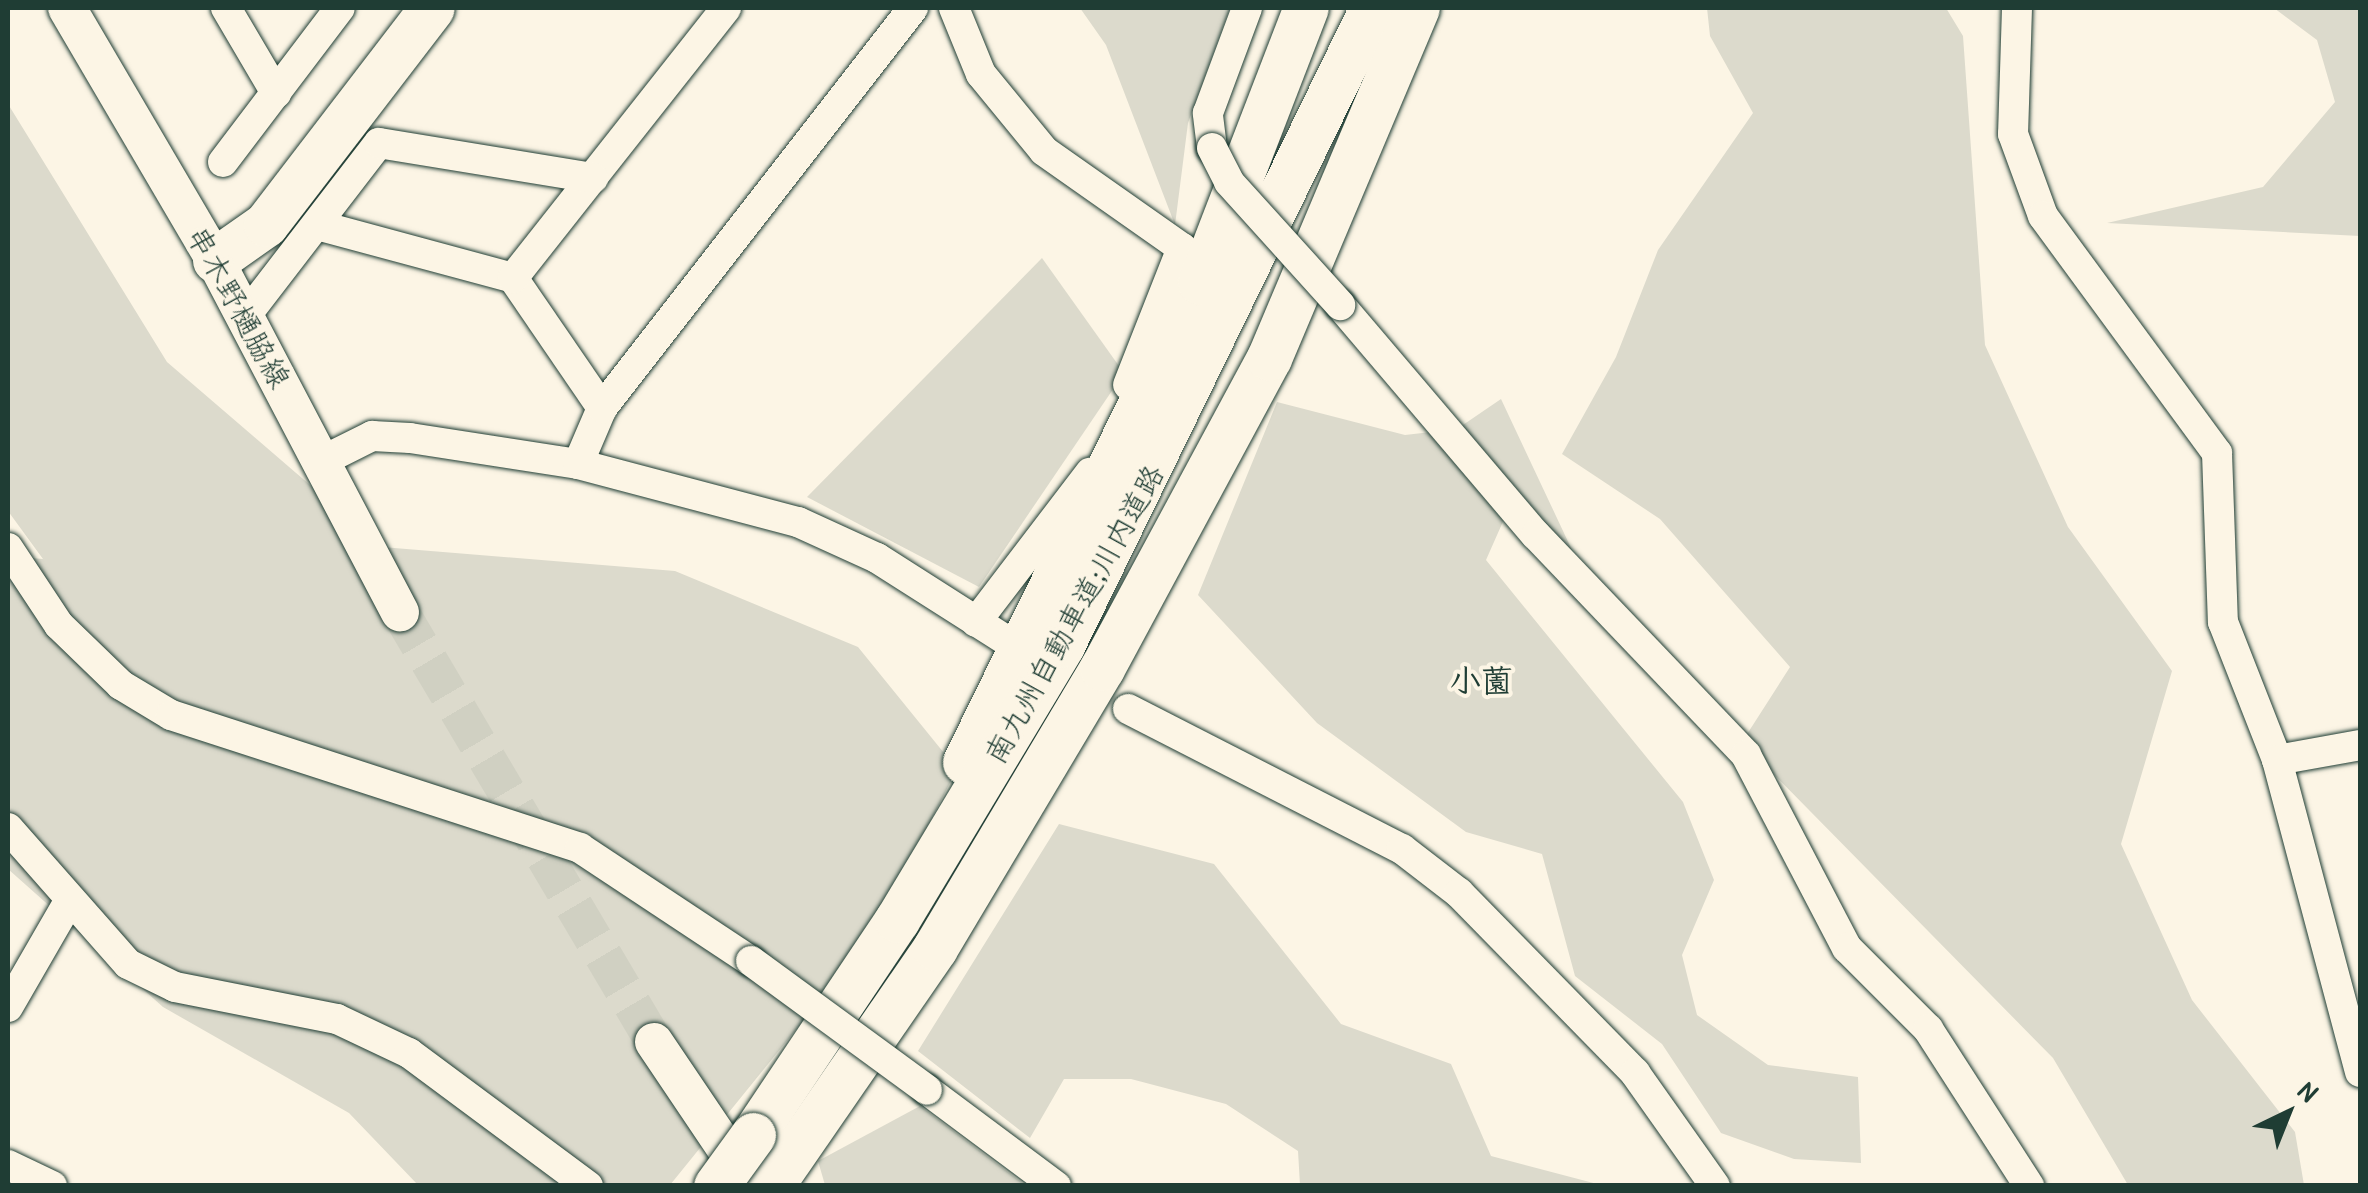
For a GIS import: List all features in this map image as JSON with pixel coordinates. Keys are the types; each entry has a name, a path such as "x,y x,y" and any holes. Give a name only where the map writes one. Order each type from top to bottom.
{"highway":[{"path":"216,260 242,205 394,8"},
{"path":"216,260 266,224 432,8"},
{"path":"896,920 1015,648 1200,282 1306,8"},
{"name":"南九州自動車道;川内道路","path":"716,1186 896,920 1130,519 1372,8"},
{"name":"南九州自動車道;川内道路","path":"769,1179 935,948 1102,668 1268,358 1417,8"},
{"path":"1360,149 1426,8"}],"main road":[{"name":"串木野樋脇線","path":"67,8 216,260 324,460 400,612"},
{"path":"654,1042 769,1179"}],"street":[{"path":"226,8 276,93"},
{"path":"224,162 340,8"},
{"path":"514,278 726,8"},
{"path":"578,464 602,408 913,8"},
{"path":"954,8 981,74 1044,151 1182,248 1098,464 976,622"},
{"path":"1247,8 1208,112 1212,148 1229,182 1340,305 1536,535 1746,756 1847,948 1928,1029 2029,1186"},
{"path":"2016,8 2013,134 2043,216 2090,290 2217,452 2223,622 2277,760 2360,1072"},
{"path":"244,318 378,144 593,178"},
{"path":"317,226 514,278 602,408"},
{"path":"324,460 372,436 578,464 798,522 877,558 1004,640"},
{"path":"8,548 59,625 121,685 171,715 580,848 751,961 1056,1186"},
{"path":"1128,709 1402,849 1459,894 1636,1073 1714,1186"},
{"path":"2277,760 2360,746"},
{"path":"8,828 68,902 128,964 175,987 337,1019 409,1053 588,1186"},
{"path":"8,1007 68,902"},
{"path":"8,1165 52,1186"}],"shaded area":[{"path":"1080,8 1230,8 1188,123 1175,225 1106,45"},
{"path":"1707,8 1946,8 1963,36 1985,345 2068,527 2172,671 2121,844 2192,1000 2295,1132 2304,1185 2128,1185 2053,1058 1742,742 1790,667 1660,519 1562,454 1616,357 1658,250 1753,113 1710,36"},
{"path":"2274,8 2360,8 2360,236 2107,223 2263,187 2335,102 2317,40"},
{"path":"8,104 167,362 382,547 675,571 858,647 957,769 871,937 670,1185 418,1185 349,1113 163,1007 8,869 8,556 43,559 8,511"},
{"path":"1042,258 1124,373 979,587 807,497"},
{"path":"1501,399 1595,599 1505,517 1486,560 1683,802 1714,880 1682,955 1697,1015 1768,1065 1858,1077 1861,1163 1794,1159 1721,1133 1662,1044 1575,976 1542,854 1466,832 1317,723 1198,595 1277,402 1405,435 1457,429"},
{"path":"1059,824 1214,864 1341,1024 1451,1064 1491,1156 1601,1185 1300,1185 1298,1151 1226,1104 1131,1079 1064,1079 1030,1138 918,1051"},
{"path":"920,1106 1025,1185 825,1185 818,1161"}],"tunnel":[{"path":"400,612 654,1042"}],"district":[{"name":"小薗","path":"1481,681"}]}
